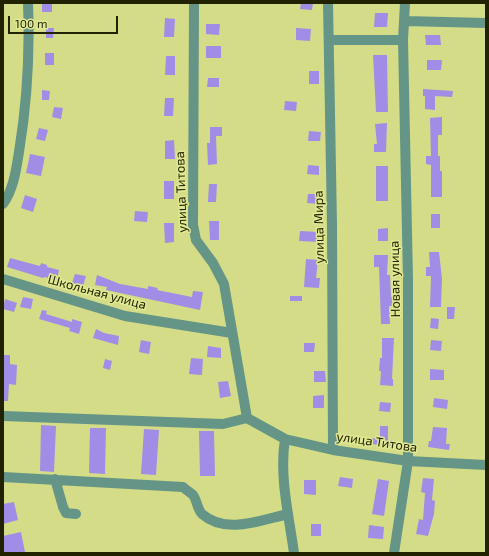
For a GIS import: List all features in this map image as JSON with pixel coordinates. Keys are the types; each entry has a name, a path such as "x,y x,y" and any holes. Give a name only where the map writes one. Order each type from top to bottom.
{"street":[{"path":"3,204 14,183 24,117 29,38 28,3"},
{"name":"улица Титова","path":"194,3 193,225 196,240 213,263 224,284 247,418 285,439 333,450 408,461 486,466"},
{"name":"улица Мира","path":"328,3 332,241 333,450"},
{"name":"Новая улица","path":"394,553 408,461 408,280 404,40 405,3"},
{"path":"405,21 486,23"},
{"path":"329,40 404,40"},
{"name":"Школьная улица","path":"3,279 125,316 232,333"},
{"path":"3,416 223,424 247,418"},
{"path":"285,439 283,455 288,514 294,553"},
{"path":"3,476 183,487 193,495 201,513 213,522 223,525 238,525 288,514"},
{"path":"55,479 66,513 76,514"}],"building":[{"path":"42,3 52,3 52,12 42,12"},
{"path":"301,3 313,3 312,10 300,9"},
{"path":"375,13 388,13 387,27 374,27"},
{"path":"165,18 175,19 174,37 164,37"},
{"path":"206,24 220,24 219,35 206,34"},
{"path":"46,28 54,28 53,38 46,38"},
{"path":"296,28 311,29 310,41 296,40"},
{"path":"425,35 440,35 441,45 426,45"},
{"path":"206,46 221,46 221,58 206,58"},
{"path":"45,53 54,53 54,65 45,65"},
{"path":"373,55 387,55 388,112 376,112"},
{"path":"166,56 175,56 175,75 165,75"},
{"path":"427,60 442,60 441,70 427,70"},
{"path":"309,71 319,71 319,84 309,84"},
{"path":"208,78 219,78 219,87 207,87"},
{"path":"423,89 453,91 452,97 435,96 435,110 425,109 425,96 423,96"},
{"path":"42,90 50,91 49,100 42,100"},
{"path":"165,98 174,98 173,116 164,116"},
{"path":"285,101 297,102 296,111 284,110"},
{"path":"54,107 63,108 61,119 52,117"},
{"path":"442,117 442,135 438,135 438,156 440,156 440,171 442,171 442,197 431,197 431,165 426,164 426,156 431,156 430,118"},
{"path":"387,123 386,152 374,152 374,144 377,144 375,124"},
{"path":"210,127 222,127 222,136 216,136 217,164 208,165 207,143 210,143"},
{"path":"39,128 48,130 45,141 36,139"},
{"path":"309,131 321,132 320,141 308,141"},
{"path":"174,140 175,159 165,159 165,141"},
{"path":"30,154 45,157 41,176 26,173"},
{"path":"308,165 319,166 319,175 307,174"},
{"path":"376,166 388,166 388,201 376,201"},
{"path":"164,181 174,181 174,199 164,199"},
{"path":"209,184 217,184 216,202 208,202"},
{"path":"308,194 320,194 319,204 307,203"},
{"path":"25,195 37,199 33,212 21,208"},
{"path":"135,211 148,212 147,222 134,221"},
{"path":"431,214 440,214 440,228 431,228"},
{"path":"209,221 219,221 219,240 210,240"},
{"path":"164,223 174,223 174,242 165,243"},
{"path":"388,228 388,241 378,241 378,229"},
{"path":"300,231 319,232 319,242 299,241"},
{"path":"429,252 439,252 442,279 441,307 430,307 431,276 426,276 426,267 430,267"},
{"path":"374,255 388,255 387,275 390,275 391,297 393,297 393,306 389,306 390,324 381,324 379,267 374,267"},
{"path":"10,258 40,266 41,263 47,265 47,267 59,270 57,280 43,278 7,267"},
{"path":"306,259 318,260 316,278 320,278 319,288 304,287"},
{"path":"75,274 86,276 83,286 72,283"},
{"path":"97,275 120,284 148,289 148,286 158,288 157,290 192,297 193,291 203,292 200,310 106,290 107,287 95,285"},
{"path":"290,296 302,296 302,301 290,301"},
{"path":"23,297 33,299 31,309 20,307"},
{"path":"5,299 17,303 14,312 3,309"},
{"path":"447,307 455,307 454,319 447,319"},
{"path":"42,310 47,311 46,314 72,322 72,319 82,322 79,334 69,331 70,328 39,319"},
{"path":"431,318 439,319 438,329 430,328"},
{"path":"96,329 104,333 119,336 118,345 93,338"},
{"path":"382,338 394,338 393,386 380,385 381,371 379,371 380,358 382,358"},
{"path":"141,340 151,342 149,354 139,352"},
{"path":"431,340 442,341 441,351 430,350"},
{"path":"304,343 315,343 314,352 304,352"},
{"path":"208,346 221,348 221,358 207,357"},
{"path":"3,355 10,355 10,364 17,365 16,385 9,384 8,401 3,401"},
{"path":"191,358 203,359 202,375 189,374"},
{"path":"105,359 112,361 110,370 103,368"},
{"path":"430,369 444,370 444,380 430,380"},
{"path":"314,371 325,371 326,382 314,382"},
{"path":"228,381 231,396 220,398 218,382"},
{"path":"324,395 324,408 313,408 313,396"},
{"path":"434,398 448,400 447,409 433,407"},
{"path":"380,402 391,403 390,412 379,411"},
{"path":"41,425 56,426 54,472 40,471"},
{"path":"380,426 388,426 388,440 393,440 392,446 371,444 372,438 380,439"},
{"path":"433,427 447,428 446,444 450,444 449,450 428,447 429,441 431,441"},
{"path":"90,428 106,428 105,474 89,473"},
{"path":"144,429 159,430 156,475 141,474"},
{"path":"199,431 214,431 215,476 200,476"},
{"path":"340,477 353,479 352,488 338,486"},
{"path":"423,478 434,479 432,500 435,501 434,514 428,536 416,534 419,519 423,520 425,493 421,492"},
{"path":"378,479 389,481 384,516 372,514"},
{"path":"304,480 316,480 316,495 304,494"},
{"path":"14,502 18,520 3,524 3,504"},
{"path":"311,524 321,524 321,536 311,536"},
{"path":"369,525 384,527 383,539 368,538"},
{"path":"21,532 25,552 3,553 3,536"}]}
